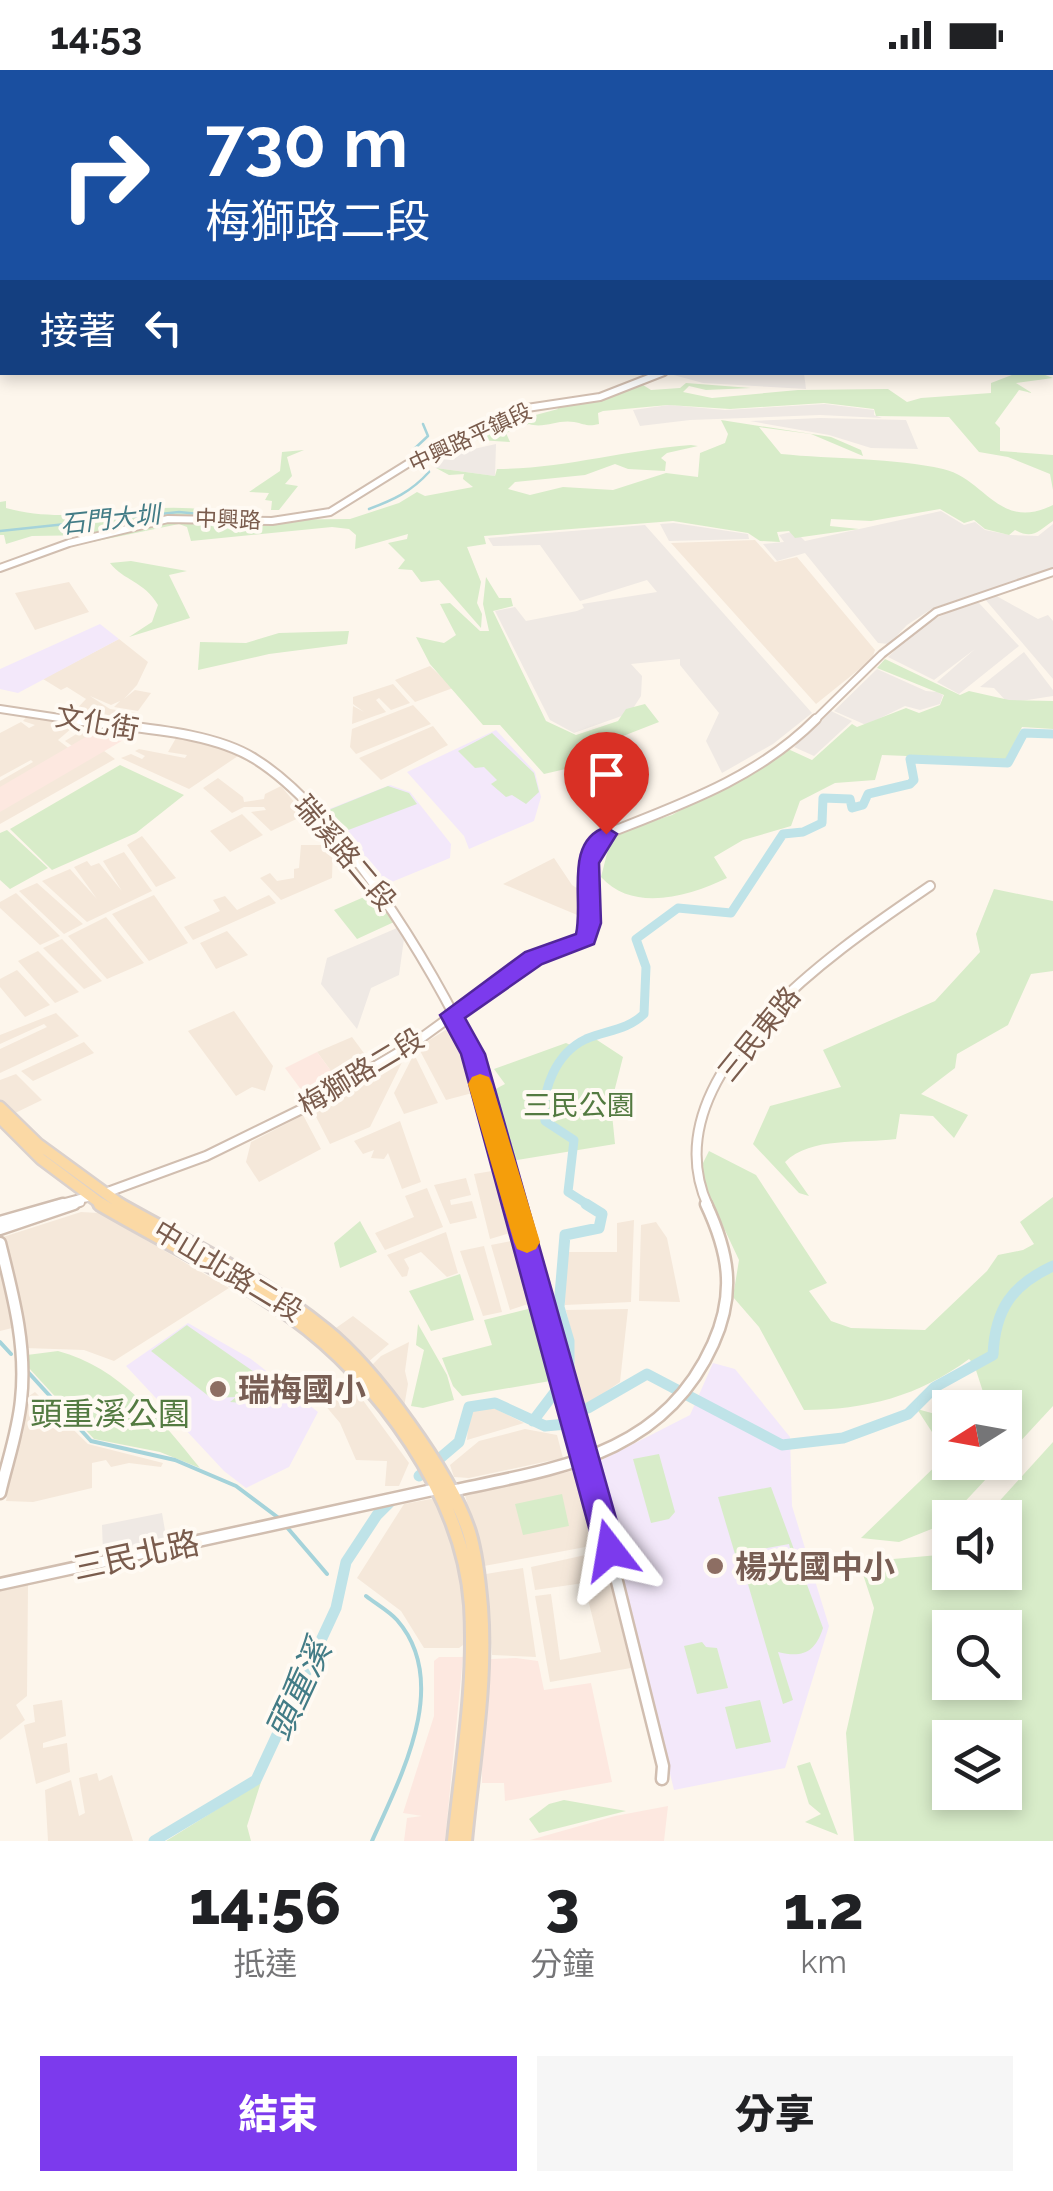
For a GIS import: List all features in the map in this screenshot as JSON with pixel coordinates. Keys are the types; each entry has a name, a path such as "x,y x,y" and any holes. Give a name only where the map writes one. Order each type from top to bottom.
{"main road":[{"name":"中山北路二段","path":"0,1107 95,1196"},
{"name":"中山北路二段","path":"0,1118 41,1160 317,1335 356,1374 431,1466 469,1532 482,1607 465,1841"},
{"name":"中山北路二段","path":"445,1490 457,1529 470,1611 471,1656 454,1841"}],"street":[{"name":"中興路平鎮段","path":"342,506 417,458 527,408 600,397 656,375"},
{"name":"中興路","path":"0,568 69,543 168,519 272,520 319,514 342,506"},
{"name":"梅獅路二段","path":"0,1226 206,1156 306,1107 413,1044 534,958 586,938 590,923 588,863 595,846 606,834 715,790 789,746 882,654 936,612 1053,572"},
{"name":"文化街","path":"0,709 193,739"},
{"name":"瑞溪路二段","path":"193,739 213,741 254,758 316,814 401,921 473,1054 587,1460 641,1670 663,1766 662,1779"},
{"name":"三民東路","path":"445,1490 587,1460 640,1433 684,1400 711,1353 726,1305 729,1268 724,1243 694,1176 696,1139 707,1103 736,1054 771,1010 828,958 930,886"},
{"path":"0,1242 22,1356 22,1392 0,1492"},
{"name":"三民北路","path":"0,1584 445,1490"}],"shaded area":[{"path":"674,375 804,375 806,389 703,383"},
{"path":"825,404 874,410 874,415 882,418 820,415 640,426 633,410 669,405 725,410"},
{"path":"906,420 918,449 871,448 829,435 750,421"},
{"path":"496,444 495,476 436,468 429,459"},
{"path":"941,511 964,525 975,522 985,530 1010,535 1038,536 1053,524 1053,568 933,608 907,625 889,644 878,643 805,553 777,561 763,544 784,542 779,535 795,531 805,541"},
{"path":"660,524 748,534 749,539 669,541"},
{"path":"645,525 812,713 773,744 722,773 706,741 719,713 680,665 680,659 631,664 642,676 641,696 630,713 574,733 550,720 495,611 515,607 526,621 577,611 584,608 582,604 657,592 647,580 580,601 540,545 493,546 488,538"},
{"path":"755,540 775,562 797,557 875,650 872,659 816,704 671,543"},
{"path":"69,582 89,612 35,630 15,593"},
{"path":"993,594 1038,619 1048,615 1053,621 1053,679 984,598"},
{"path":"970,602 979,603 1019,646 959,694 937,682 975,649 934,680 888,657 920,626"},
{"path":"100,624 119,639 18,693 0,689 0,669"},
{"path":"119,639 148,662 137,685 124,699 135,690 151,693 138,711 114,707 120,701 111,705 90,696 110,709 136,713 127,726 71,715 86,699 43,679"},
{"path":"1024,652 1053,690 1053,696 1008,703 994,688 980,687"},
{"path":"430,666 453,688 415,702 395,680"},
{"path":"877,669 943,695 940,704 920,710 905,706 866,725 834,711"},
{"path":"393,684 410,703 391,710 379,698 376,700 386,712 352,724 353,706 364,712 353,704 353,697"},
{"path":"413,705 431,724 356,754 350,747 352,729"},
{"path":"831,711 852,721 814,756 794,747"},
{"path":"30,713 116,733 100,742 87,734 84,736 96,744 81,752 65,741 78,733 72,728 58,740 75,753 0,790 0,781 33,762 0,777 0,733 21,722 29,728 35,725 23,721"},
{"path":"433,726 448,745 381,780 359,758"},
{"path":"101,728 132,735 0,812 0,787"},
{"path":"496,730 535,772 541,797 534,821 469,849 464,836 407,772"},
{"path":"176,738 238,756 189,789 121,758 131,754 142,759 145,756 135,751 139,749 185,758 187,755 168,752"},
{"path":"100,748 115,759 0,824 0,805"},
{"path":"218,778 244,802 264,799 265,794 281,786 305,815 271,831 251,812 266,810 264,807 244,807 232,813 203,788"},
{"path":"390,785 410,792 451,844 450,858 382,886 324,811"},
{"path":"242,814 263,835 230,852 210,831"},
{"path":"142,836 176,878 156,887 127,845"},
{"path":"301,845 333,845 332,878 281,900 260,878 270,873 277,881 294,878"},
{"path":"124,852 152,891 87,922 42,881 70,869 97,899 74,867 87,861 91,866 99,863 122,891 103,861"},
{"path":"554,858 572,885 583,892 582,917 503,884"},
{"path":"37,883 83,924 64,934 19,891"},
{"path":"16,893 60,936 40,945 0,908 0,902"},
{"path":"154,895 188,943 149,961 112,914"},
{"path":"269,895 276,903 193,940 184,927 220,911 213,900 225,896 237,910"},
{"path":"106,917 144,963 107,979 68,936"},
{"path":"397,928 404,939 399,975 371,988 357,1029 321,984 327,958"},
{"path":"227,931 248,955 216,969 200,943"},
{"path":"62,939 102,981 84,989 43,948"},
{"path":"38,951 79,992 55,1003 18,961"},
{"path":"17,970 50,1005 25,1017 0,987 0,979"},
{"path":"234,1011 273,1066 265,1091 252,1087 236,1096 188,1031"},
{"path":"56,1013 79,1036 0,1073 0,1049 47,1027 44,1024 0,1044 0,1035"},
{"path":"452,1026 465,1052 476,1092 446,1100 418,1047"},
{"path":"352,1037 372,1064 340,1083 317,1052"},
{"path":"84,1042 94,1053 33,1081 21,1071"},
{"path":"317,1052 340,1083 308,1099 285,1068"},
{"path":"407,1052 370,1127 330,1144 312,1109"},
{"path":"414,1054 438,1103 404,1114 394,1093"},
{"path":"16,1074 42,1100 13,1114 0,1100 0,1080"},
{"path":"303,1115 321,1149 259,1182 246,1162 251,1142"},
{"path":"400,1121 421,1182 402,1189 388,1153 384,1159 371,1158 374,1150 363,1154 354,1141"},
{"path":"498,1170 517,1231 490,1239 474,1174"},
{"path":"466,1178 471,1195 450,1200 451,1205 472,1201 477,1218 450,1224 434,1185"},
{"path":"427,1188 443,1227 385,1250 375,1233 414,1217 405,1196"},
{"path":"81,1212 99,1213 229,1288 114,1361 84,1350 25,1348 20,1326 0,1331 0,1238"},
{"path":"634,1220 631,1302 565,1305 566,1252 617,1252 617,1223"},
{"path":"656,1222 667,1238 680,1302 639,1301 641,1225"},
{"path":"446,1232 458,1273 447,1277 421,1252 404,1259 409,1268 407,1276 402,1277 387,1255"},
{"path":"516,1240 534,1302 510,1310 491,1245"},
{"path":"484,1246 502,1312 483,1316 460,1251"},
{"path":"628,1309 620,1382 581,1409 572,1374 574,1343 566,1310"},
{"path":"353,1316 389,1344 367,1363 333,1330"},
{"name":"瑞梅國小","path":"188,1323 251,1359 318,1412 289,1467 246,1488 224,1471 126,1366"},
{"path":"409,1342 404,1407 371,1366 381,1356"},
{"name":"楊光國中小","path":"713,1363 735,1369 790,1437 792,1506 829,1626 785,1768 674,1790 594,1464 690,1415"},
{"path":"351,1384 409,1463 399,1486 385,1486 387,1461 356,1460 340,1423 324,1404"},
{"path":"35,1392 88,1444 163,1463 161,1467 129,1463 111,1467 106,1460 92,1463 92,1488 33,1502 6,1501 19,1436 23,1435 26,1398"},
{"path":"490,1406 524,1423 467,1440 469,1412"},
{"path":"525,1429 557,1435 563,1458 469,1478 454,1477 450,1465 479,1441"},
{"path":"572,1471 583,1480 600,1541 596,1545 484,1566 465,1495"},
{"path":"437,1501 452,1536 463,1597 463,1645 459,1648 424,1648 401,1611 357,1578 404,1504"},
{"path":"162,1513 167,1542 103,1553 102,1525"},
{"path":"603,1554 631,1668 550,1682 535,1596 551,1594 560,1660 601,1652 584,1583 535,1590 531,1567"},
{"path":"523,1568 536,1657 492,1655 486,1574"},
{"path":"28,1585 27,1696 16,1705 25,1720 0,1740 0,1590"},
{"path":"439,1657 463,1657 445,1841 404,1841 407,1818 422,1816 403,1813 434,1716 434,1661"},
{"path":"491,1659 538,1661 544,1690 591,1683 612,1782 505,1801 504,1783 482,1783 482,1741"},
{"path":"62,1700 66,1736 43,1743 43,1748 67,1743 70,1772 36,1784 24,1725 35,1722 33,1705"},
{"path":"97,1773 99,1781 112,1775 133,1841 48,1841 45,1790 71,1780 79,1816 85,1813 79,1778"},
{"path":"668,1806 664,1841 530,1840 615,1816"}],"green space":[{"path":"1012,375 1053,378 1016,383 1032,393 1019,390 995,423 1000,428 1000,451 1053,455 1053,490 1050,474 1008,457 979,452 949,417 876,416 874,409 824,403 730,409 668,405 603,411 598,413 599,424 529,424 506,433 510,442 478,440 433,454 517,420 558,409 555,405 588,403 643,385 651,390 680,388 686,383 751,388 706,390 689,386 683,392 712,398 798,390 888,389 907,402 991,393 991,383"},
{"path":"721,420 831,437 861,450 863,456 811,434 759,427 781,454 943,469 1006,508 1035,512 1053,505 1053,521 1035,533 1015,530 1009,535 985,529 974,520 964,523 940,509 871,521 831,519 830,526 859,529 795,538 789,531 777,532 780,542 673,521 484,536 486,544 467,547 481,582 477,603 482,614 481,628 439,580 421,582 412,570 398,569 405,560 388,543 407,539 408,534 355,549 356,535 349,529 332,527 191,541 187,527 179,524 63,548 167,521 350,519 399,503 417,492 425,496 473,487 463,479 464,474 449,475 436,468 495,476 497,469 691,445 698,446 661,458 666,462 665,471 628,469 615,464 585,475 515,482 508,489 530,495 563,487 613,490 666,473 698,477 700,453 725,443 728,434"},
{"path":"304,450 287,457 292,476 285,484 298,486 279,510 271,510 272,501 265,500 269,493 249,492 280,471 282,452"},
{"path":"6,501 6,508 56,515 156,508 208,510 204,515 154,518 92,535 32,536 6,544 4,535 0,535 0,502"},
{"path":"131,561 187,571 169,575 190,618 129,637 152,622 158,605 147,591 110,563"},
{"path":"486,577 499,598 511,598 513,606 493,611 546,721 576,735 618,721 626,709 645,704 659,722 618,738 600,761 544,774 500,725 483,725 430,664 416,637 444,643 456,635 440,604 450,603 480,631 489,631 483,604"},
{"path":"349,631 347,644 269,654 198,670 200,642 246,643 279,633"},
{"path":"885,659 960,695 969,691 1009,700 1053,701 1053,729 1022,727 1006,760 882,755 875,780 835,783 800,801 791,826 743,840 714,857 727,878 696,890 645,898 614,888 601,877 612,834 672,815 788,749 812,760 852,724 857,727 906,708 919,713 940,705 944,695 877,668"},
{"path":"492,733 534,773 539,792 526,804 512,795 506,797 491,784 497,780 484,767 475,768 458,751"},
{"path":"120,765 184,795 136,833 52,870 10,829"},
{"path":"388,786 409,793 417,804 343,832 326,811"},
{"path":"7,830 48,868 10,889 0,880 0,833"},
{"path":"994,889 1053,901 1053,971 1031,974 1008,1025 957,1054 955,1068 921,1094 968,1115 954,1138 933,1116 900,1114 896,1139 822,1145 808,1148 785,1162 809,1196 799,1193 753,1144 770,1106 841,1087 823,1050 935,1001 980,952 976,934"},
{"path":"371,894 394,922 357,939 334,910"},
{"name":"三民公園","path":"594,1038 623,1057 611,1104 615,1144 511,1161 490,1092 505,1084 494,1069 566,1043 575,1047"},
{"path":"709,1151 756,1175 827,1283 809,1291 831,1321 851,1328 925,1330 987,1271 998,1255 1034,1244 1020,1222 1053,1197 1053,1406 1022,1440 1022,1390 982,1390 969,1359 931,1383 891,1398 849,1407 804,1410 759,1327 733,1297 739,1260 698,1173"},
{"path":"360,1221 377,1252 340,1268 334,1243"},
{"path":"460,1274 474,1320 431,1331 409,1291"},
{"path":"544,1305 562,1379 462,1396 453,1386 442,1358 492,1345 484,1320"},
{"path":"418,1324 447,1375 454,1400 423,1408 411,1406 424,1350 416,1345"},
{"path":"187,1325 273,1385 269,1389 263,1386 265,1393 247,1393 243,1403 230,1402 236,1397 211,1398 151,1351"},
{"name":"頭重溪公園","path":"58,1351 101,1369 120,1382 154,1414 200,1468 160,1452 94,1439 28,1367 27,1355"},
{"path":"917,1409 932,1413 932,1432"},
{"path":"1053,1442 1053,1841 854,1841 846,1733 874,1608 859,1562 932,1556 932,1590 1022,1590 1022,1500 1000,1500"},
{"path":"659,1454 675,1512 669,1519 651,1523 633,1459"},
{"path":"932,1469 932,1480 985,1480 966,1500 932,1500 932,1529 899,1542 861,1538"},
{"path":"771,1487 823,1628 806,1652 778,1652 793,1700 783,1704 745,1574 770,1561 795,1568 789,1544 735,1554 718,1497"},
{"path":"562,1494 569,1526 523,1535 515,1504"},
{"path":"702,1642 706,1647 717,1648 728,1688 697,1694 684,1646"},
{"path":"760,1700 771,1742 736,1749 725,1707"},
{"path":"810,1762 838,1835 805,1822 821,1814 809,1804 797,1766"},
{"path":"261,1782 247,1826 251,1841 166,1841"},
{"path":"564,1800 626,1811 539,1833 529,1819 549,1804"}],"waterway":[{"name":"石門大圳","path":"416,454 413,450 428,436 423,424"},
{"name":"石門大圳","path":"369,509 401,495 422,479 429,472 422,461"},
{"name":"石門大圳","path":"0,531 179,512 219,516"},
{"name":"頭重溪","path":"590,1206 568,1192 574,1140 545,1121 548,1085 559,1063 575,1045 630,1024 644,1014 646,967 636,939 678,908 731,913 783,834 803,832 822,823 823,798 850,799 852,808 863,805 868,794 910,784 914,780 910,759 1008,763 1024,733 1053,734"},
{"name":"頭重溪","path":"569,1370 569,1341 559,1307 565,1235 599,1228 602,1214 586,1204"},
{"path":"588,1408 647,1374 782,1445 843,1438 908,1414 935,1387 993,1355 997,1324 1008,1300 1027,1281 1053,1266"},
{"name":"石門大圳","path":"0,1342 11,1354"},
{"name":"石門大圳","path":"27,1371 91,1441 175,1460 236,1486 280,1519"},
{"name":"頭重溪","path":"533,1421 555,1392"},
{"name":"頭重溪","path":"419,1476 459,1442 469,1407 495,1403 533,1421"},
{"path":"533,1421 545,1426 567,1424"},
{"name":"頭重溪","path":"154,1841 256,1780 336,1608 346,1562 377,1515 394,1498"},
{"name":"石門大圳","path":"285,1525 327,1574"},
{"name":"石門大圳","path":"366,1596 397,1620 413,1645 420,1672 421,1701 407,1760 372,1841"}],"slow traffic":[{"path":"480,1084 527,1242"}],"place":[{"name":"瑞梅國小","path":"218,1389"},
{"name":"楊光國中小","path":"715,1566"}],"route":[{"path":"606,834 595,846 588,863 590,923 586,938 534,958 452,1015 473,1054 610,1550"}]}
